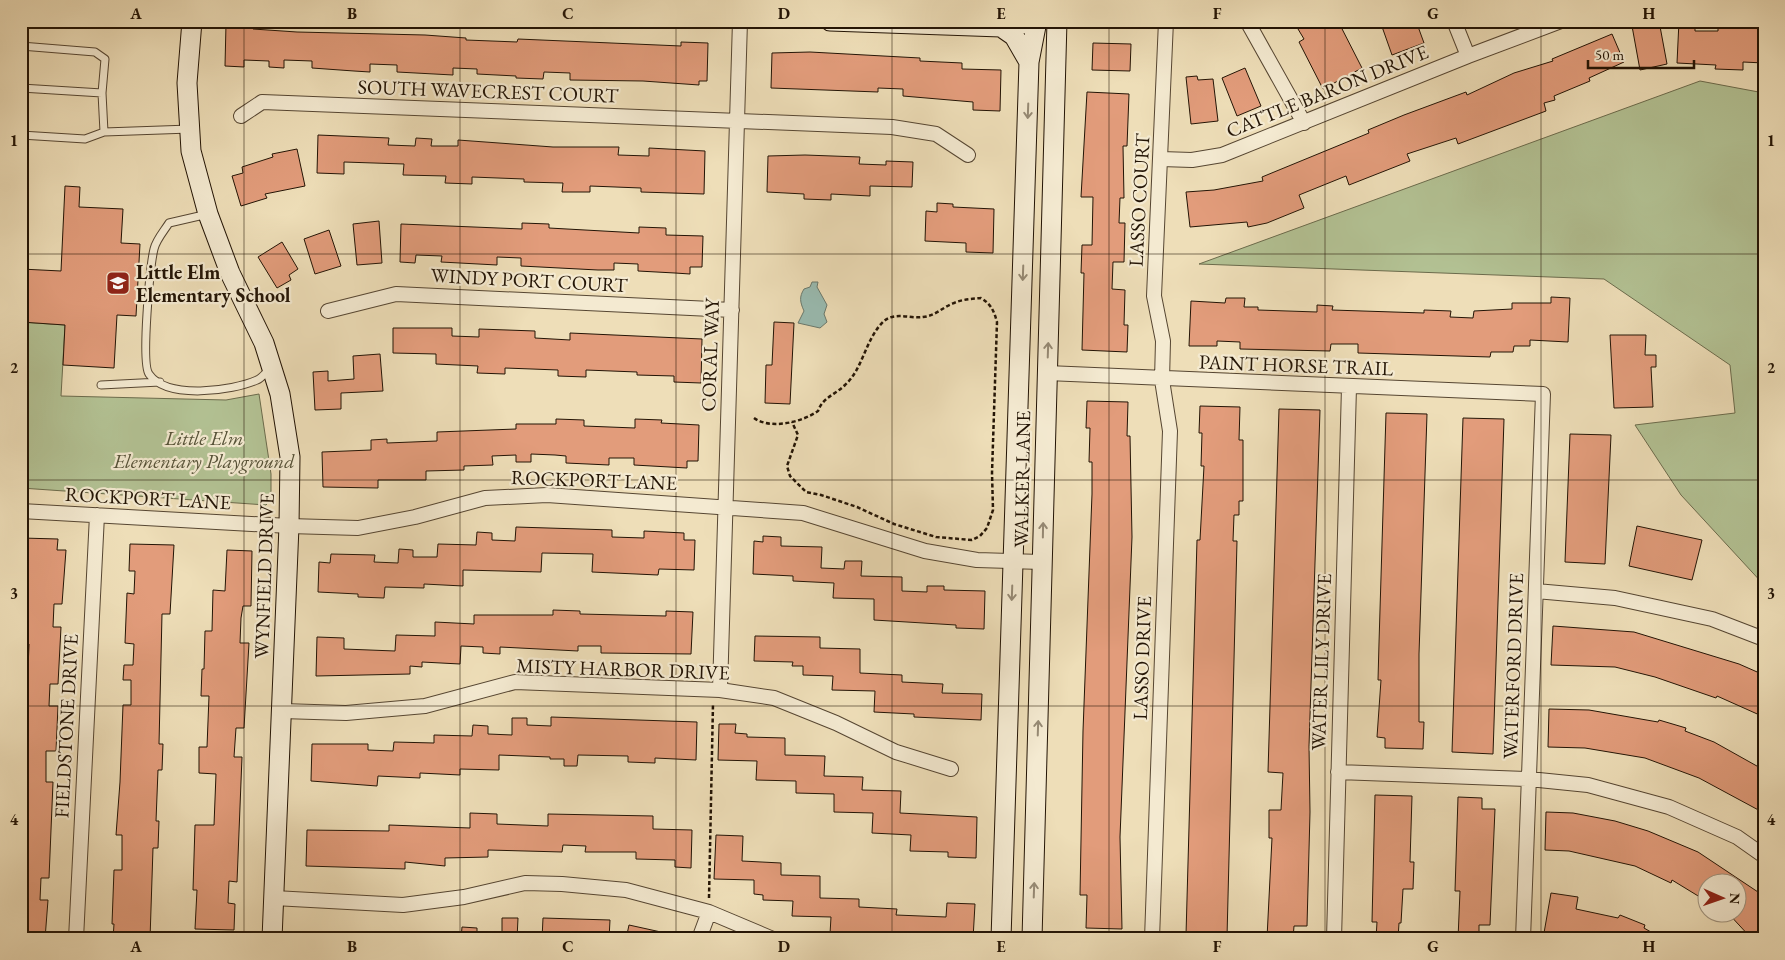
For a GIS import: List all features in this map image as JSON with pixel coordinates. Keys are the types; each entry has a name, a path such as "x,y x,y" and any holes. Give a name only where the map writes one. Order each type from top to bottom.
{"street":[{"name":"WYNFIELD DRIVE","path":"192,21 187,83 191,151 208,214 230,273 264,343 272,367 280,394 290,457 289,526 272,939"},
{"name":"CORAL WAY","path":"717,690 732,310 740,21"},
{"path":"830,21 1001,26 1036,22"},
{"name":"WALKER LANE","path":"1001,939 1005,810 1047,373 1057,21"},
{"name":"LASSO COURT","path":"1162,380 1163,341 1154,296 1166,21"},
{"path":"1247,21 1304,123"},
{"path":"1454,21 1468,56"},
{"name":"CATTLE BARON DRIVE","path":"1161,159 1192,160 1222,156 1468,56 1561,21"},
{"name":"WALKER LANE","path":"1032,939 1039,676 1029,562 1029,62 1036,22"},
{"path":"1001,26 1014,36 1029,62"},
{"name":"SOUTH WAVECREST COURT","path":"241,116 262,102 892,127 936,134 968,155"},
{"name":"WINDY PORT COURT","path":"328,312 396,294 732,310"},
{"name":"PAINT HORSE TRAIL","path":"1047,373 1162,380 1544,394"},
{"name":"LASSO DRIVE","path":"1152,939 1170,431 1162,380"},
{"name":"WATER LILY DRIVE","path":"1334,939 1349,387"},
{"name":"WATERFORD DRIVE","path":"1523,939 1544,394"},
{"name":"ROCKPORT LANE","path":"21,511 358,528 415,517 485,498 547,495 725,506 803,513 925,552 1029,562"},
{"name":"FIELDSTONE DRIVE","path":"76,939 97,515"},
{"path":"1536,591 1615,598 1712,620 1764,639"},
{"name":"MISTY HARBOR DRIVE","path":"282,711 346,713 425,706 515,682 717,690 774,698 836,723 896,752 951,769"},
{"path":"1338,772 1529,779 1588,785 1669,807 1737,837 1764,856"},
{"path":"1005,810 1013,854 1010,939"},
{"path":"274,898 403,905 464,897 525,883 562,884 626,890 709,912 773,939"},
{"path":"699,939 709,912"}],"lane":[{"path":"21,46 95,52 105,58 102,92 104,132"},
{"path":"21,88 102,92"},
{"path":"21,135 85,139 104,132 190,129"},
{"path":"208,214 169,223 154,248 146,366 149,374 160,382 183,392 235,388 259,379 272,367"},
{"path":"101,385 160,382"}],"path":[{"path":"754,418 764,422 792,422 811,416 818,411 821,402 845,386 855,372 874,335 885,320 894,316 922,318 934,315 954,303 968,299 981,298 989,303 997,322 992,474 993,510 987,528 980,536 972,540 936,537 894,524 857,507 822,495 806,492 790,476 787,466 798,435 792,422"},
{"path":"709,912 717,690"}],"green space":[{"path":"1700,81 1764,93 1764,585 1681,495 1635,425 1735,413 1730,365 1604,279 1199,264"},
{"name":"Little Elm Elementary Playground","path":"21,322 65,325 61,396 226,400 259,394 271,474 271,500 266,505 21,488"}],"water":[{"path":"812,282 818,282 817,287 827,305 824,314 827,322 820,328 798,323 804,311 801,295 804,289 810,287"}],"building":[{"path":"1312,21 1338,21 1362,68 1323,89 1299,42 1304,39 1298,29"},
{"path":"1380,21 1416,21 1424,43 1392,55"},
{"path":"1659,21 1667,64 1640,70 1632,26"},
{"path":"1679,21 1695,21 1695,31 1718,31 1718,25 1764,28 1764,63 1743,62 1743,70 1715,69 1716,65 1677,63"},
{"path":"226,24 253,24 253,29 297,32 425,35 466,38 466,40 517,42 518,39 681,46 681,42 708,43 707,81 699,81 699,85 643,81 570,80 570,73 544,72 543,79 516,78 516,76 477,74 477,69 453,68 453,75 397,72 397,65 370,64 370,72 312,68 312,61 284,60 284,68 269,67 269,61 244,60 244,67 225,66"},
{"path":"1612,34 1624,62 1589,78 1590,81 1554,96 1555,100 1544,103 1546,111 1458,144 1456,138 1407,154 1410,161 1349,185 1346,176 1299,195 1304,208 1267,223 1248,227 1247,222 1190,227 1186,192 1214,190 1263,181 1262,177 1369,133 1368,130 1466,92 1467,95 1514,73 1553,61 1552,59"},
{"path":"1093,43 1131,44 1130,71 1092,70"},
{"path":"810,52 920,58 920,61 962,63 962,69 1001,70 1000,111 973,110 973,102 903,96 903,89 878,88 878,92 771,88 772,53"},
{"path":"1245,68 1261,106 1237,116 1222,78"},
{"path":"1197,76 1198,80 1213,79 1218,121 1191,124 1186,77"},
{"path":"1087,92 1129,94 1127,146 1123,146 1124,198 1120,198 1119,223 1125,223 1124,262 1113,262 1112,289 1125,290 1124,325 1128,325 1127,352 1082,350 1084,273 1081,273 1082,245 1092,245 1093,197 1081,197"},
{"path":"318,135 389,138 388,145 415,146 416,138 432,139 431,146 458,146 458,140 553,147 619,147 618,155 649,156 649,148 705,151 704,194 641,192 641,188 590,186 590,192 562,192 563,183 524,182 524,179 472,177 472,184 445,183 446,176 403,175 404,164 344,162 344,174 317,173"},
{"path":"297,149 305,186 265,194 267,198 241,206 232,176 243,173 242,167 273,157 272,154"},
{"path":"768,156 860,157 859,164 886,165 886,161 913,162 912,187 870,186 870,196 831,194 831,200 804,199 804,194 767,192"},
{"name":"Little Elm Elementary School","path":"65,186 80,187 79,207 123,209 121,243 140,244 136,316 117,315 114,368 63,365 65,325 21,322 21,269 61,271"},
{"path":"937,203 953,204 953,207 994,209 993,253 966,252 966,243 925,241 926,211 937,212"},
{"path":"379,221 382,263 357,265 353,224"},
{"path":"522,223 549,224 549,228 639,233 639,227 666,228 666,235 703,236 702,267 690,267 690,274 638,271 638,264 614,263 614,270 598,270 521,266 521,258 497,257 497,265 441,262 442,256 416,255 415,263 400,262 401,224 522,229"},
{"path":"329,230 341,266 315,274 304,239"},
{"path":"282,242 298,269 289,275 291,280 277,288 258,257"},
{"path":"1551,297 1570,298 1568,342 1530,340 1530,346 1514,346 1513,352 1491,352 1490,357 1358,353 1358,344 1331,344 1330,351 1240,349 1240,342 1217,341 1217,346 1189,346 1191,301 1225,303 1226,298 1245,298 1244,307 1258,307 1258,310 1317,312 1317,305 1333,306 1332,310 1424,313 1424,310 1451,311 1450,317 1473,318 1474,311 1512,309 1512,303 1551,303"},
{"path":"774,322 794,323 790,404 765,403 766,365 772,365"},
{"path":"393,328 452,328 452,336 479,337 479,329 535,331 535,338 570,340 570,333 702,339 701,383 674,382 674,376 637,375 637,372 586,370 586,377 558,376 558,370 505,368 505,374 477,373 478,366 436,364 436,354 393,353"},
{"path":"1610,335 1646,335 1645,355 1656,355 1656,367 1651,367 1653,407 1614,408"},
{"path":"380,354 383,391 341,393 341,409 315,410 313,372 328,371 328,381 354,379 353,356"},
{"path":"1087,401 1128,402 1127,436 1130,436 1132,537 1120,837 1122,929 1086,928 1087,895 1080,895 1083,731 1092,494 1092,462 1089,462 1090,428 1086,428"},
{"path":"1200,406 1240,407 1239,440 1243,440 1243,501 1239,501 1239,515 1234,515 1233,541 1237,541 1227,937 1186,935 1197,540 1200,540 1204,466 1201,466 1202,433 1199,433"},
{"path":"1279,409 1320,410 1309,746 1310,812 1307,926 1294,926 1293,939 1267,938 1272,838 1269,838 1269,810 1281,810 1283,773 1268,772"},
{"path":"1386,413 1427,414 1419,654 1419,722 1424,722 1423,749 1385,748 1385,738 1377,737 1381,680 1378,680"},
{"path":"1463,418 1504,419 1493,754 1452,752"},
{"path":"556,419 584,420 584,426 635,428 635,419 662,420 661,423 699,425 698,461 687,461 687,468 634,465 634,458 609,458 609,465 566,463 566,456 555,455 531,454 531,462 516,462 516,455 492,456 493,465 464,466 464,470 426,471 426,480 378,480 378,488 323,487 322,452 371,450 371,440 387,439 387,443 437,441 437,432 516,429 516,424 556,424"},
{"path":"1570,434 1611,435 1605,564 1565,562"},
{"path":"1637,526 1702,540 1692,580 1629,566"},
{"path":"516,527 612,530 612,537 644,538 644,531 684,533 684,540 695,540 694,570 659,569 658,575 592,572 593,554 542,553 541,572 463,570 463,586 424,584 424,588 385,587 384,598 358,597 358,594 318,592 319,562 330,563 331,554 375,555 374,562 398,563 399,549 413,550 413,557 437,557 438,544 476,545 477,532 492,533 492,540 515,541"},
{"path":"763,536 781,537 781,546 822,547 821,568 844,569 845,561 862,561 861,576 902,577 902,591 927,592 927,586 944,586 944,590 985,591 984,629 956,628 956,625 874,620 874,599 833,598 834,583 793,581 793,576 753,574 754,541 763,542"},
{"path":"22,538 58,539 57,550 66,550 62,604 54,604 53,627 61,627 58,684 50,684 49,706 58,706 56,751 46,751 46,782 53,782 49,878 41,878 40,900 48,900 45,939 21,939 21,695 27,695 29,644 21,644 26,565 21,564"},
{"path":"130,544 174,545 170,614 162,614 159,744 163,744 162,770 158,770 156,821 159,821 158,848 153,848 150,939 113,939 114,924 112,924 114,870 122,870 122,835 116,835 123,705 131,705 131,680 123,680 124,665 133,665 134,644 125,643 127,593 134,594 135,571 129,571"},
{"path":"227,550 252,551 251,606 243,606 241,618 240,643 249,643 244,728 236,728 234,757 242,757 237,882 229,881 228,903 235,904 234,930 195,929 197,890 193,890 195,825 214,825 216,774 199,773 199,747 207,747 209,696 201,696 205,631 212,631 213,590 225,591"},
{"path":"553,610 580,611 580,614 666,616 666,611 693,612 691,654 601,653 601,646 578,646 578,651 500,647 500,654 483,653 483,647 461,646 460,664 422,662 422,667 410,666 410,674 316,676 317,637 344,638 344,649 395,651 396,635 435,636 435,622 474,624 474,615 553,615"},
{"path":"1553,626 1634,632 1739,664 1764,675 1764,717 1717,696 1716,698 1655,677 1615,667 1551,665"},
{"path":"755,636 820,637 820,648 860,649 860,673 902,675 902,682 943,684 942,693 982,694 981,720 914,717 914,714 874,712 875,691 832,690 833,676 803,675 803,666 792,666 793,662 754,661"},
{"path":"1549,709 1589,710 1658,722 1659,720 1686,728 1685,731 1714,742 1764,770 1764,813 1699,778 1645,758 1585,748 1548,747"},
{"path":"551,717 697,722 696,760 655,758 655,763 628,762 628,756 578,755 577,766 564,766 564,759 499,755 499,770 460,769 460,775 420,773 420,778 378,776 377,786 311,781 312,744 368,744 368,750 393,751 394,742 434,743 434,735 472,736 473,725 488,726 488,734 512,735 512,718 527,718 527,725 551,726"},
{"path":"719,724 736,724 735,733 747,734 747,737 785,738 785,755 825,756 824,776 863,777 862,790 901,791 900,813 977,817 976,858 948,857 948,852 910,851 911,835 872,833 873,813 834,812 834,794 796,793 796,781 756,780 757,761 718,760"},
{"path":"1375,795 1412,796 1410,862 1414,862 1413,889 1403,889 1398,939 1376,939 1377,922 1372,922"},
{"path":"1458,797 1482,798 1482,809 1495,809 1490,925 1479,925 1479,939 1458,939 1460,891 1455,891"},
{"path":"1546,812 1573,813 1615,821 1648,831 1698,852 1728,872 1698,872 1698,896 1672,880 1671,883 1635,866 1569,851 1545,850"},
{"path":"470,813 497,814 497,824 548,826 548,814 653,816 653,829 692,830 691,868 675,867 675,860 636,859 636,852 585,852 586,846 563,845 562,852 488,850 488,857 445,858 445,866 405,862 405,869 306,866 307,830 389,831 389,825 470,828"},
{"path":"716,835 743,836 742,861 781,863 781,875 820,876 820,898 859,899 859,907 897,909 896,915 946,917 947,903 975,904 973,939 957,939 957,935 935,934 935,939 880,939 869,938 869,936 830,934 831,917 792,916 793,901 763,900 763,895 754,894 754,880 714,879"},
{"path":"1748,885 1764,896 1764,935 1760,939 1752,939 1736,922 1748,922"},
{"path":"1551,893 1578,897 1576,909 1618,918 1620,915 1645,925 1644,928 1663,939 1579,939 1544,933"},
{"path":"502,918 518,918 517,939 502,939"},
{"path":"543,918 610,920 609,939 542,939"},
{"path":"629,925 670,934 669,939 626,939"},
{"path":"462,927 477,928 477,939 461,939"}],"place":[{"name":"Little Elm Elementary School","path":"118,283"}]}
